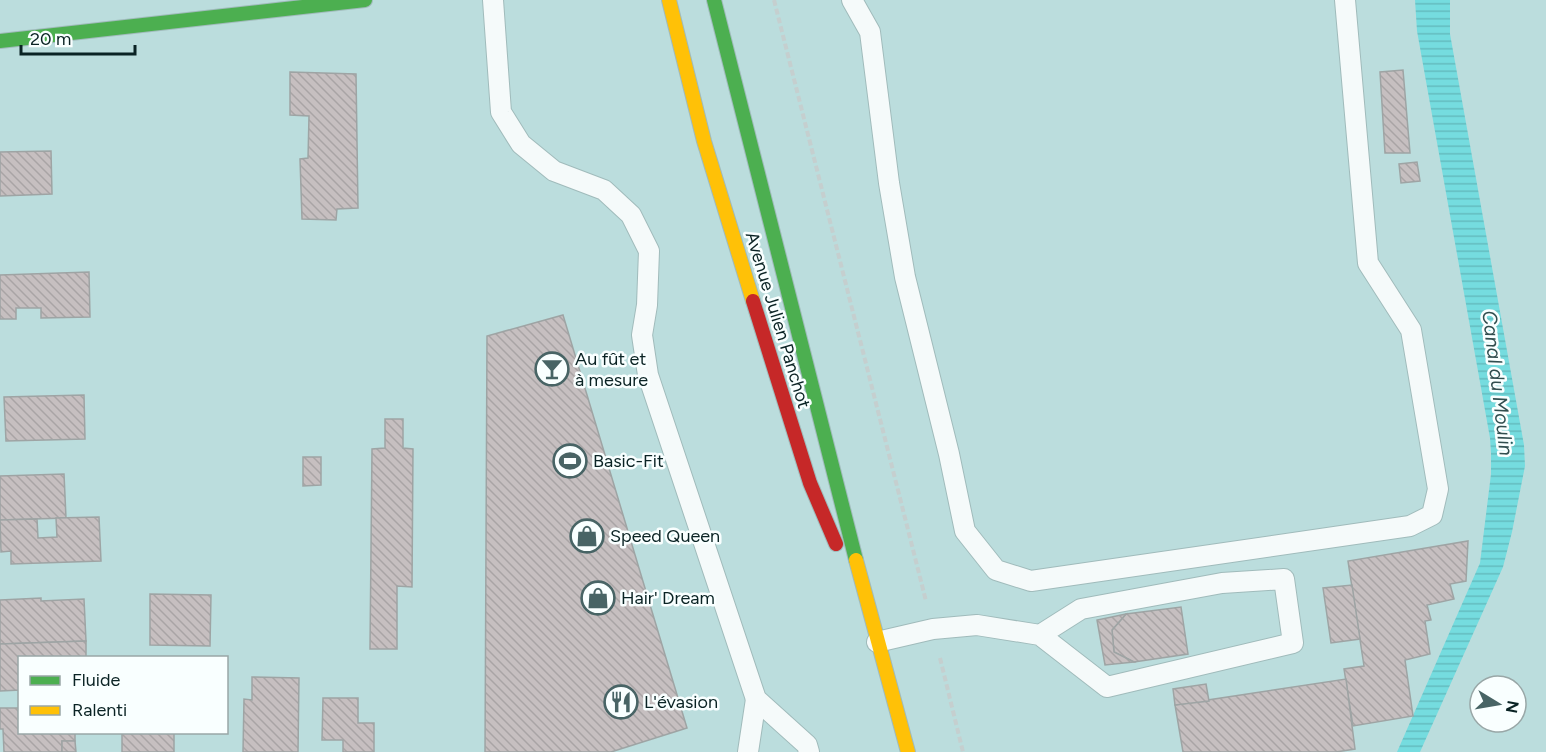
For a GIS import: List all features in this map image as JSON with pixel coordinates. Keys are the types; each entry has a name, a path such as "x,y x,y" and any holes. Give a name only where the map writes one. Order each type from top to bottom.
{"main road":[{"path":"0,40 365,0"},
{"name":"Avenue Julien Panchot","path":"669,0 704,141 810,483 877,642"},
{"name":"Avenue Julien Panchot","path":"714,0 749,129 877,642 908,752"}],"lane":[{"path":"493,0 501,112 521,144 554,171 604,190 631,215 650,251 647,305 642,335 648,375 756,699 748,752"},
{"path":"852,0 870,32 889,183 905,277 949,454 965,531 996,570 1031,580 1410,526 1432,515 1438,489 1411,330 1368,263 1345,0"},
{"path":"877,642 933,629 977,625 1040,635 1107,687 1293,643 1284,579 1222,583 1081,609 1040,635"},
{"path":"756,699 807,745 809,752"}],"path":[{"path":"774,0 963,752"}],"water":[{"name":"Canal du Moulin","path":"1415,0 1450,0 1450,34 1524,445 1525,466 1503,567 1420,752 1397,752 1480,563 1491,474 1490,438 1417,31"}],"building":[{"path":"1403,70 1410,153 1385,153 1380,72"},
{"path":"290,72 356,74 358,208 337,209 336,220 302,219 300,159 308,158 309,116 290,115"},
{"path":"51,151 52,194 0,196 0,152"},
{"path":"1417,162 1420,181 1401,183 1399,164"},
{"path":"89,272 90,317 41,318 41,308 16,308 16,319 0,319 0,275"},
{"path":"563,315 687,728 611,752 485,752 487,336"},
{"path":"84,395 85,439 6,441 4,397"},
{"path":"385,419 403,419 403,448 413,449 412,587 397,586 397,649 370,649 372,449 385,448"},
{"path":"303,457 321,457 321,485 303,486"},
{"path":"64,474 66,518 0,520 0,476"},
{"path":"99,517 101,561 11,564 11,551 1,552 0,520 37,519 38,538 57,537 56,518"},
{"path":"1468,541 1466,581 1450,584 1454,599 1427,605 1431,620 1425,621 1430,654 1405,660 1413,716 1353,726 1344,669 1364,666 1348,561"},
{"path":"1352,585 1360,639 1331,643 1323,588"},
{"path":"150,594 211,595 210,646 150,645"},
{"path":"41,598 41,601 84,599 86,641 0,644 0,600"},
{"path":"1181,607 1188,654 1134,662 1114,652 1112,630 1126,614"},
{"path":"1126,614 1112,630 1114,652 1134,662 1105,665 1097,620"},
{"path":"86,641 86,656 18,656 18,690 0,691 0,644"},
{"path":"252,677 299,678 298,752 243,752 244,699 252,700"},
{"path":"1346,679 1355,749 1336,752 1183,752 1175,705"},
{"path":"1206,684 1209,701 1175,705 1173,689"},
{"path":"323,698 358,698 358,723 374,723 374,752 343,752 343,740 322,740"},
{"path":"0,708 18,708 18,734 75,734 75,741 62,741 62,752 4,752 3,729 0,729"},
{"path":"122,734 174,734 174,752 122,752"},
{"path":"62,741 75,741 76,752 62,752"}],"traffic: fast":[{"path":"0,41 365,0"},
{"path":"714,0 856,560"}],"traffic: slow":[{"path":"669,0 704,141 753,301"},
{"path":"856,560 908,752"}],"traffic: jam":[{"path":"753,301 810,483 836,544"}],"place":[{"name":"Au fût et à mesure","path":"552,369"},
{"name":"Basic-Fit","path":"570,461"},
{"name":"Speed Queen","path":"587,536"},
{"name":"Hair' Dream","path":"598,598"},
{"name":"L'évasion","path":"621,702"}]}
